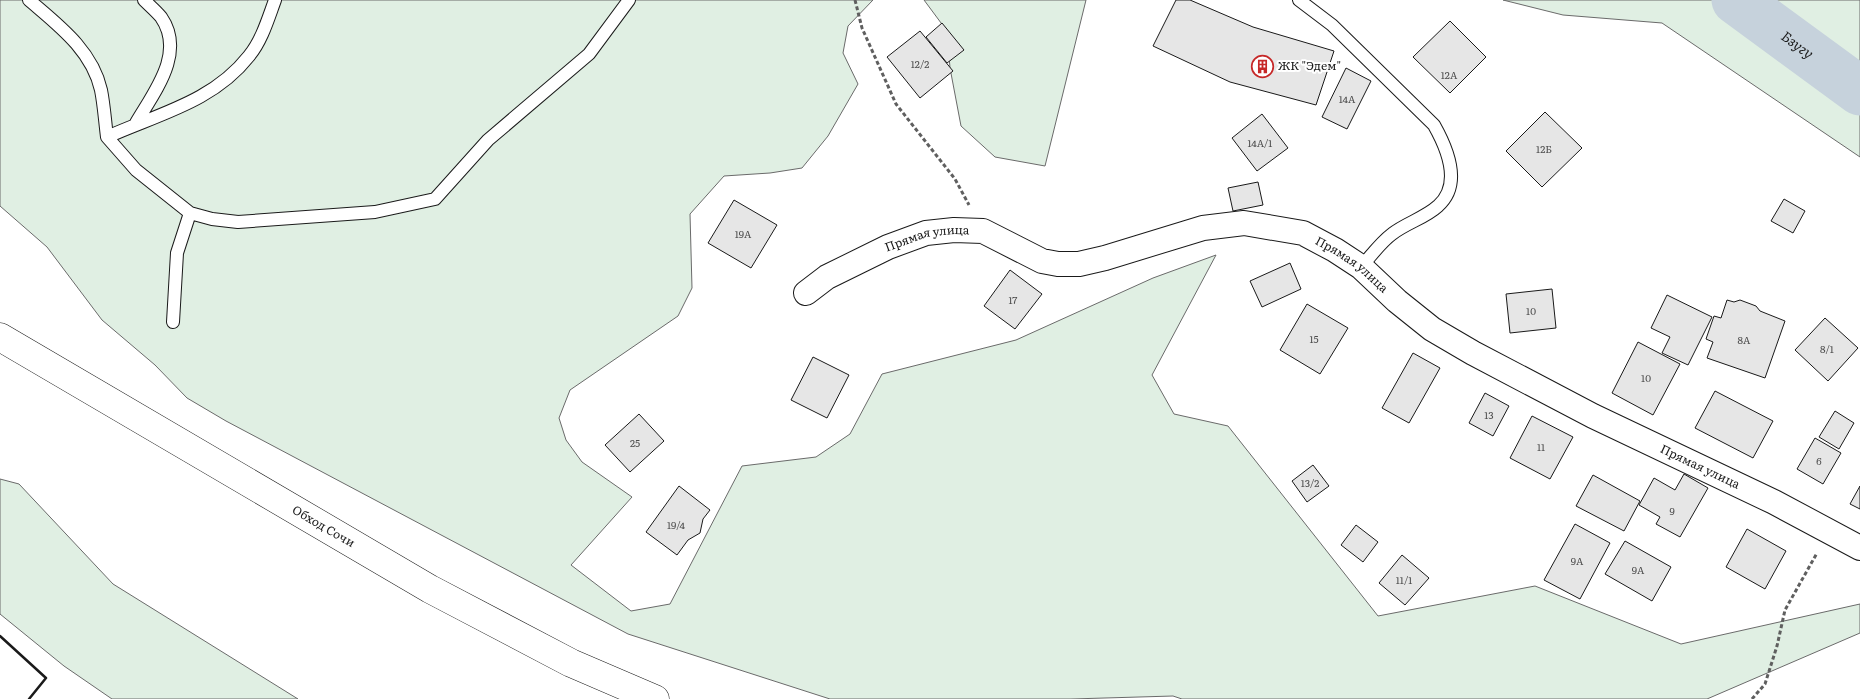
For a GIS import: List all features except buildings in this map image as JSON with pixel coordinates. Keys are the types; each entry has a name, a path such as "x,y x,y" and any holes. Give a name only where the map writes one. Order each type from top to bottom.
{"highway":[{"name":"Обход Сочи","path":"0,337 430,589 571,663 655,699"}],"street":[{"name":"Прямая улица","path":"806,293 836,273 888,247 926,233 954,230 983,231 1042,261 1058,264 1079,264 1203,228 1244,223 1303,233 1336,250 1361,267 1397,301 1432,329 1473,353 1593,416 1774,502 1860,548"}],"lane":[{"path":"29,0 69,34 90,62 100,88 107,137 136,170 190,213 212,219 238,222 375,212 434,199 488,140 589,54 629,0"},
{"path":"136,123 166,70 170,53 169,35 160,17 144,0"},
{"path":"107,137 136,123 196,100 220,85 250,55 266,25 275,0"},
{"path":"1299,0 1332,25 1434,125 1444,143 1450,162 1451,179 1446,196 1438,206 1393,233 1361,267"},
{"path":"173,322 177,253 190,213"}],"path":[{"path":"855,0 862,28 896,104 955,178 983,231"},
{"path":"1752,699 1765,684 1777,646 1785,610 1829,532"}],"green space":[{"path":"0,0 873,0 848,26 843,53 858,84 828,136 802,168 770,173 724,176 690,214 692,288 678,316 570,390 559,418 566,440 582,462 632,497 571,565 631,611 670,604 742,466 816,457 850,434 882,374 1016,340 1153,278 1216,255 1152,375 1174,414 1228,426 1378,616 1535,586 1681,644 1860,604 1860,633 1707,699 1182,699 1173,696 1071,699 830,699 628,634 226,421 187,398 155,365 102,320 47,247 0,206"},
{"path":"924,0 1086,0 1045,166 995,157 961,126 950,68 947,31"},
{"path":"1503,0 1860,0 1860,157 1662,23 1563,15"},
{"path":"0,479 19,484 113,584 298,699 112,699 64,666 0,614"}],"waterway":[{"name":"Бзугу","path":"1736,0 1860,91"}],"wall":[{"path":"0,636 46,678 29,699"}],"place":[{"name":"ЖК \"Эдем\"","path":"1262,66"}]}
